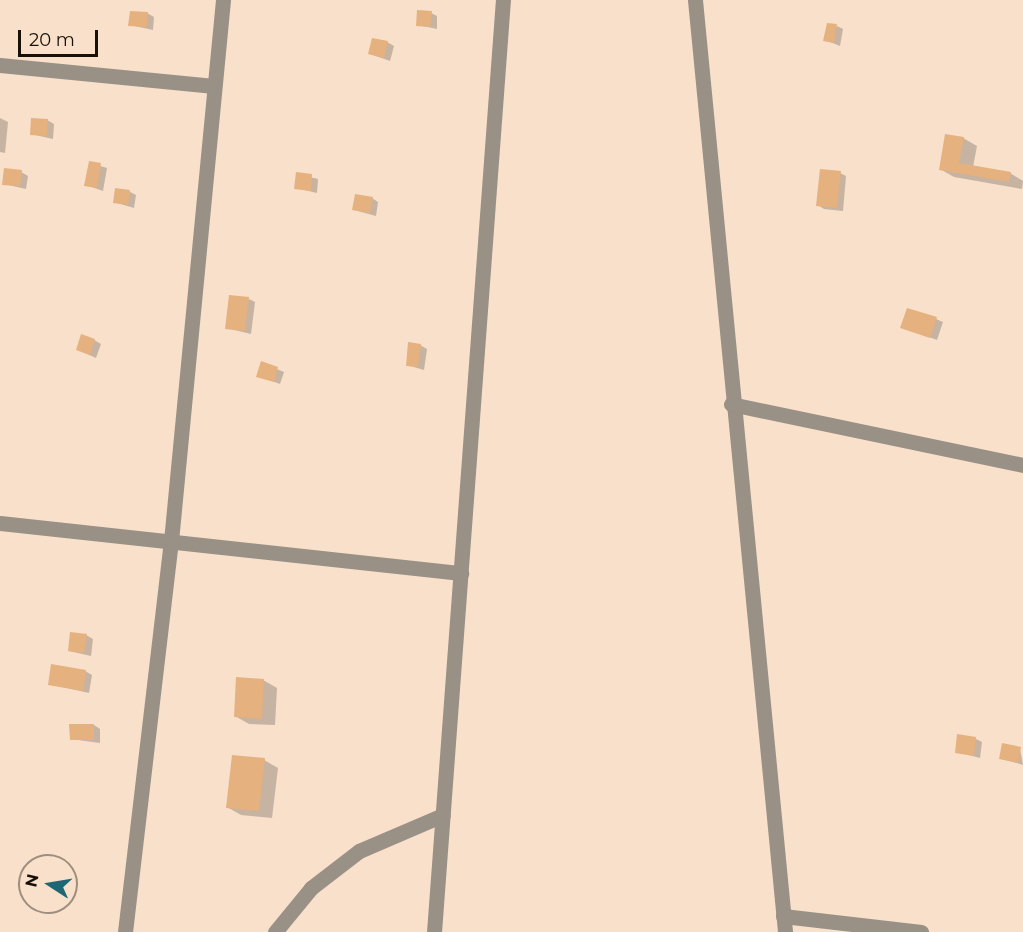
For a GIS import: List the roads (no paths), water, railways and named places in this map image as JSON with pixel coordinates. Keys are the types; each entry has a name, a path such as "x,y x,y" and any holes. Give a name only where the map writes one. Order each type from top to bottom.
{"street":[{"path":"125,932 171,541 223,0"},
{"path":"434,932 503,0"},
{"path":"695,0 731,404 785,932"},
{"path":"0,65 214,86"},
{"path":"731,404 1023,465"},
{"path":"0,523 461,573"},
{"path":"275,932 311,888 359,851 443,815"},
{"path":"783,916 921,932"}]}
